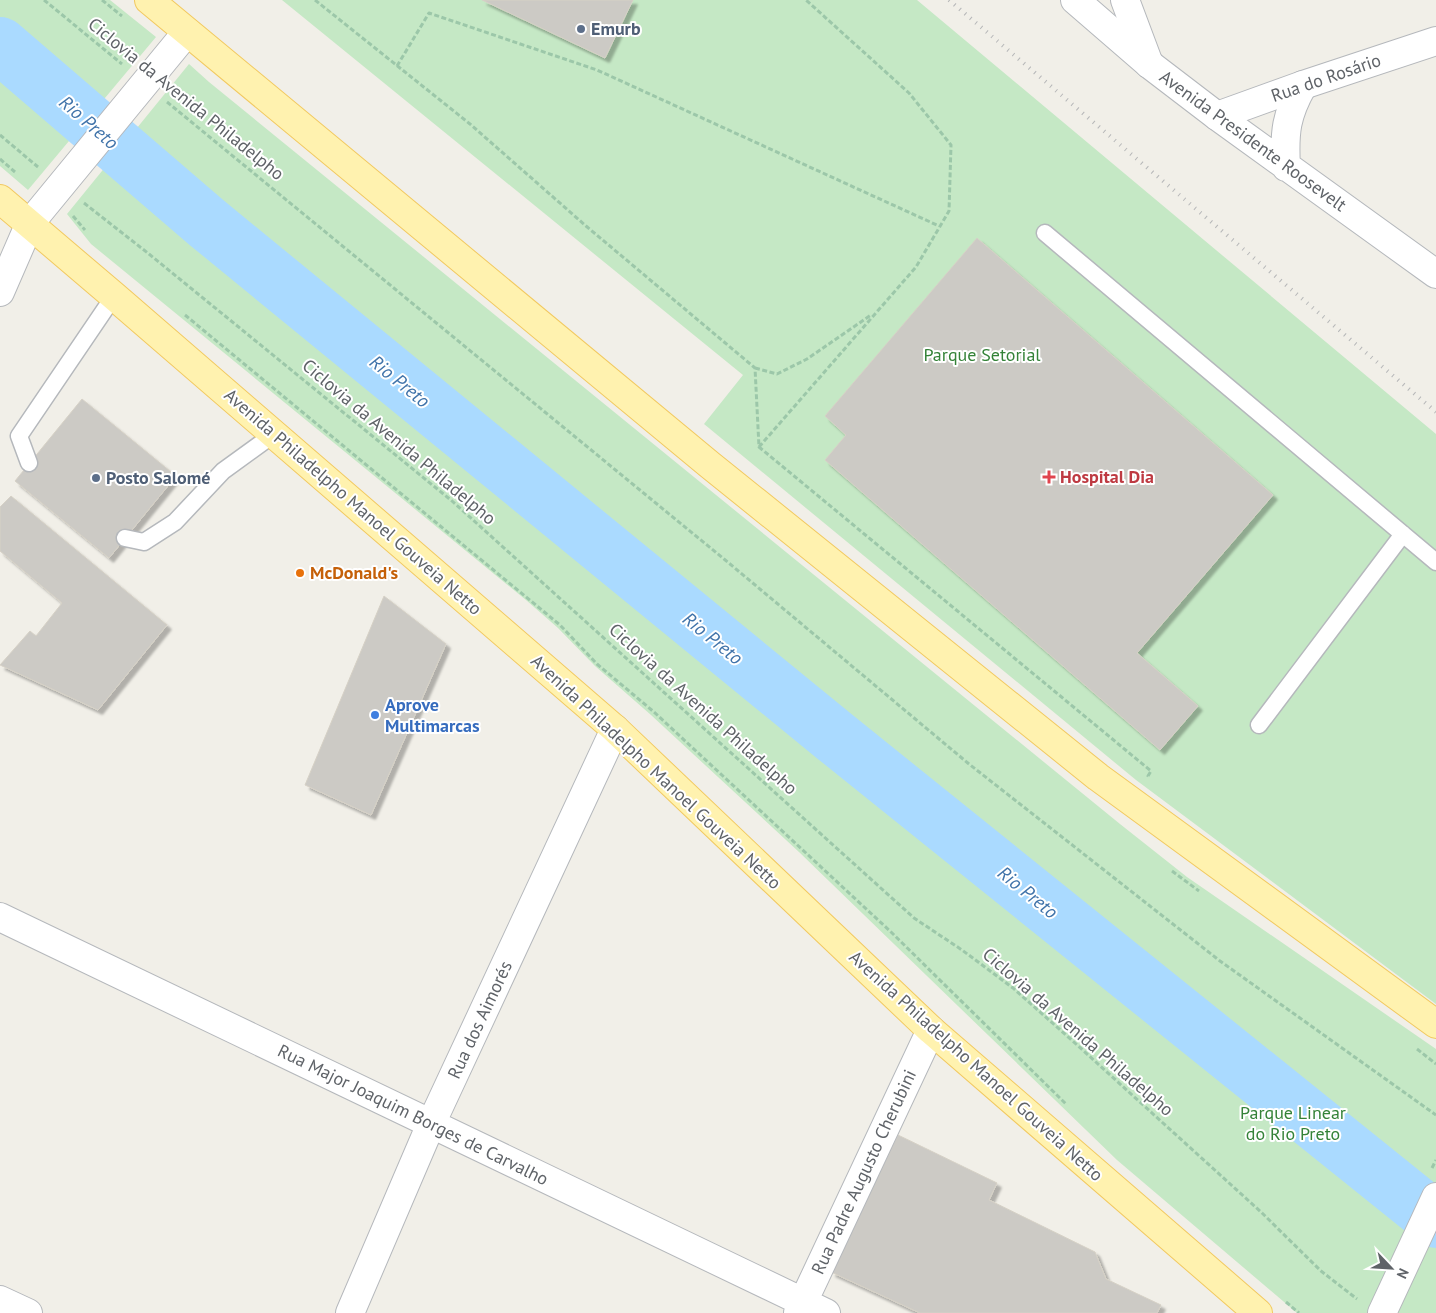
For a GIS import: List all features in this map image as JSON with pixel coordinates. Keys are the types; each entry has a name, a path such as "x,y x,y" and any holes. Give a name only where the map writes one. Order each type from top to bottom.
{"main road":[{"path":"149,0 710,465 1098,777 1436,1024"},
{"name":"Avenida Philadelpho Manoel Gouveia Netto","path":"0,200 30,223 616,729 931,1030 1258,1313"}],"street":[{"path":"1125,0 1149,64"},
{"name":"Avenida Presidente Roosevelt","path":"1082,1 1149,64 1286,167 1436,274"},
{"path":"0,292 30,223 187,32"},
{"name":"Rua do Rosário","path":"1217,116 1303,84 1436,41"},
{"path":"1286,167 1284,140 1287,120 1293,102 1303,84"},
{"name":"Rua dos Aimorés","path":"350,1313 431,1124 616,729"},
{"name":"Rua Major Joaquim Borges de Carvalho","path":"0,917 431,1124 809,1309"},
{"name":"Rua Padre Augusto Cherubini","path":"809,1309 931,1030"},
{"path":"1371,1307 1403,1268 1436,1197"},
{"path":"0,1300 28,1313"}],"lane":[{"path":"1045,233 1436,562"},
{"path":"29,463 19,436 114,296"},
{"path":"125,538 144,542 175,522 223,471 274,434"},
{"path":"1259,725 1403,534"}],"path":[{"name":"Ciclovia da Avenida Philadelpho","path":"44,0 143,85 717,553 970,764 1220,961 1436,1115"},
{"path":"315,0 470,124 586,226 754,368 777,374 807,359 876,312"},
{"path":"759,448 916,267 949,211 951,145 909,94 806,0"},
{"path":"397,66 429,13 597,70 939,226"},
{"name":"Ciclovia da Avenida Philadelpho","path":"0,135 63,182 452,501 914,918 962,950 1012,988 1261,1212 1321,1271 1371,1307"},
{"path":"754,368 759,448 1151,771 1148,776 1156,782"}],"green space":[{"path":"0,0 110,0 156,37 28,190 0,166"},
{"name":"Parque Setorial","path":"282,0 917,0 1436,434 1436,1004 1136,780 704,424 743,375"},
{"name":"Parque Linear do Rio Preto","path":"189,64 1187,877 1436,1049 1436,1313 1297,1313 1117,1160 799,852 651,715 595,666 558,628 91,244 67,214"}],"building":[{"name":"Emurb","path":"482,0 633,0 605,58"},
{"name":"Hospital Dia","path":"977,238 1273,495 1137,653 1198,706 1160,750 825,460 846,435 825,416"},
{"name":"Posto Salomé","path":"82,399 176,476 109,558 15,481"},
{"path":"11,496 167,625 98,710 0,665 30,631 36,636 62,603 0,551 0,507"},
{"name":"Aprove Multimarcas","path":"384,596 446,644 371,815 305,785"},
{"path":"898,1135 997,1183 989,1200 1095,1252 1106,1279 1161,1305 1157,1313 920,1313 831,1272"}],"waterway":[{"name":"Rio Preto","path":"0,45 207,223 834,736 1436,1220"}],"railway":[{"path":"949,0 1436,412"}],"place":[{"name":"Emurb","path":"581,29"},
{"name":"Hospital Dia","path":"1049,477"},
{"name":"Posto Salomé","path":"96,478"},
{"name":"McDonald's","path":"300,573"},
{"name":"Aprove Multimarcas","path":"375,715"}]}
